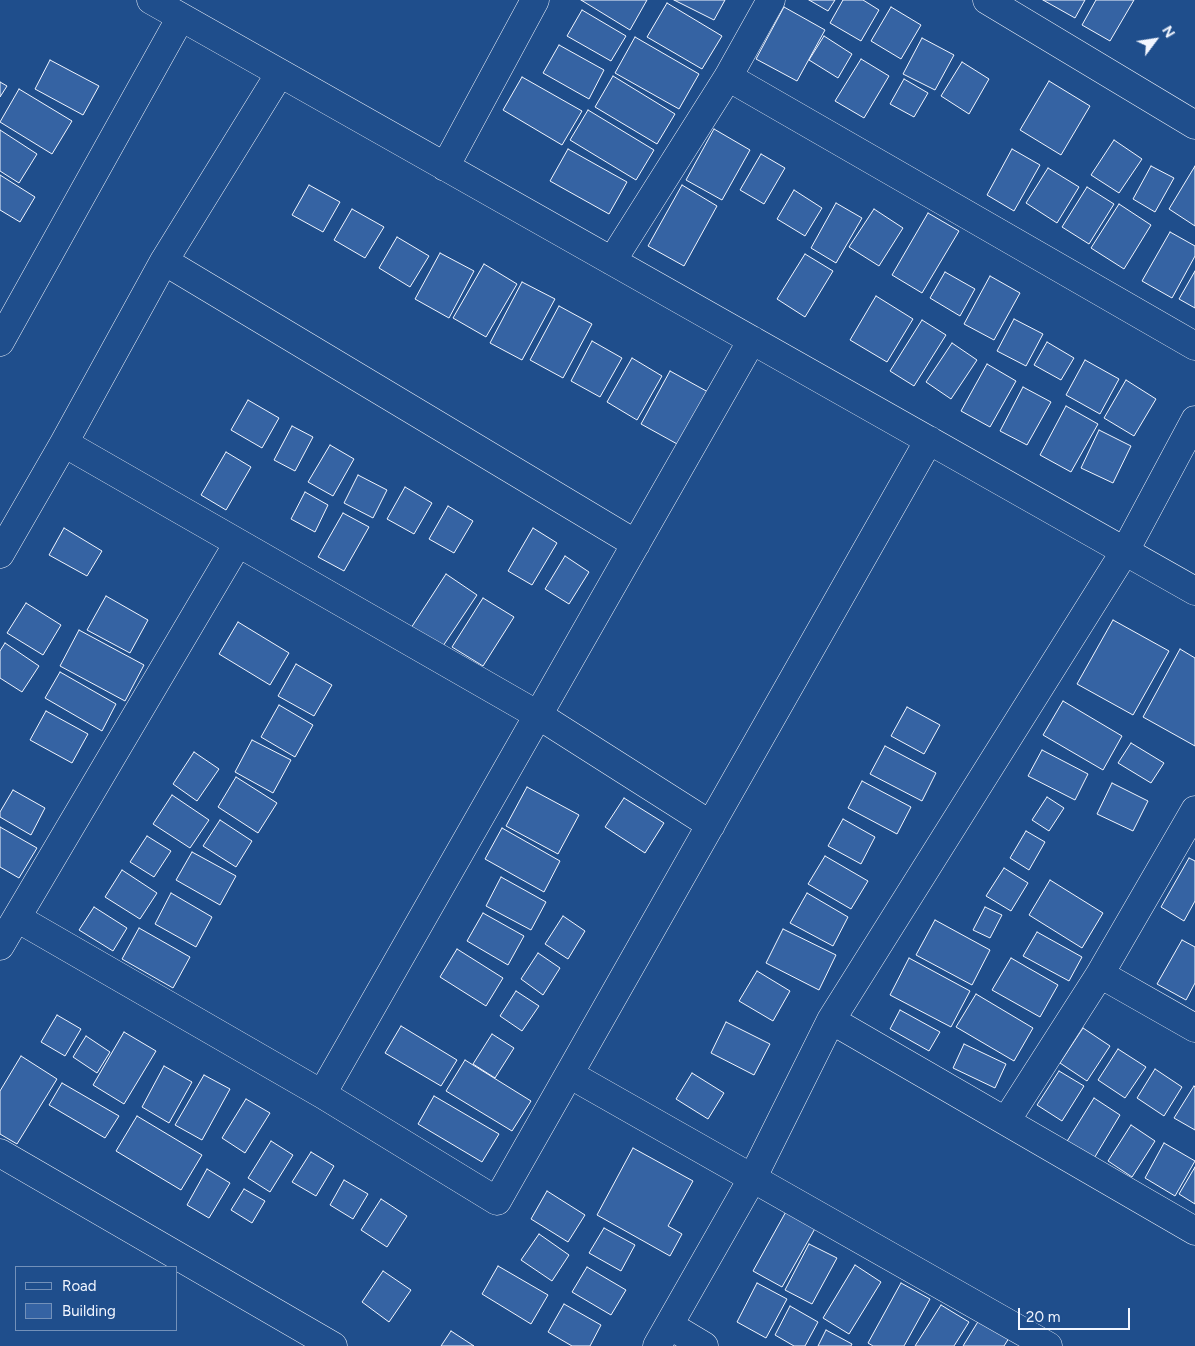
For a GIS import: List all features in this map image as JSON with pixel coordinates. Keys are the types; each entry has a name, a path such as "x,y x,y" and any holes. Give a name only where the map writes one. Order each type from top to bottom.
{"street":[{"path":"151,0 1195,591"},
{"path":"445,167 535,0"},
{"path":"612,261 728,77 771,0"},
{"path":"987,0 1195,125"},
{"path":"0,342 181,17"},
{"path":"0,554 64,443 164,261 280,73"},
{"path":"728,77 1195,346"},
{"path":"164,261 636,544"},
{"path":"322,1094 752,340"},
{"path":"704,1346 663,1336 752,1179 831,1020 1125,551 1195,420"},
{"path":"17,918 322,1094 497,1201 929,440"},
{"path":"64,443 538,715 711,825"},
{"path":"0,946 238,543"},
{"path":"1006,1121 1100,974 1185,849 1195,810"},
{"path":"1100,974 1195,1028"},
{"path":"831,1020 1195,1231"},
{"path":"569,1074 1048,1346"},
{"path":"0,1153 333,1346"}],"building":[{"path":"581,0 647,0 630,30"},
{"path":"674,0 725,0 714,20"},
{"path":"809,0 835,0 828,11"},
{"path":"843,0 863,0 879,10 861,41 830,23"},
{"path":"1043,0 1085,0 1075,18"},
{"path":"1096,0 1134,0 1110,41 1082,25"},
{"path":"667,3 722,36 702,69 647,37"},
{"path":"784,7 825,30 797,81 756,59"},
{"path":"891,7 921,25 901,59 871,41"},
{"path":"582,10 626,36 611,61 567,36"},
{"path":"824,36 852,54 838,78 809,60"},
{"path":"635,37 699,74 679,109 615,73"},
{"path":"922,38 954,55 935,90 903,74"},
{"path":"559,45 604,70 589,99 543,73"},
{"path":"861,59 889,76 864,118 835,101"},
{"path":"50,60 99,86 83,115 35,89"},
{"path":"962,62 989,79 969,114 941,96"},
{"path":"613,76 675,114 657,144 595,107"},
{"path":"522,77 582,111 562,145 503,110"},
{"path":"904,79 928,93 914,117 890,104"},
{"path":"1049,81 1090,106 1061,155 1020,130"},
{"path":"0,82 7,86 0,97"},
{"path":"19,89 72,121 52,154 0,122"},
{"path":"588,110 654,150 636,180 570,140"},
{"path":"714,129 750,150 722,200 686,180"},
{"path":"0,130 37,154 19,183 0,171"},
{"path":"1114,140 1142,159 1119,193 1091,175"},
{"path":"568,149 627,182 609,214 550,181"},
{"path":"1012,149 1040,165 1014,211 987,195"},
{"path":"761,154 785,168 764,204 740,190"},
{"path":"1151,166 1174,178 1155,212 1133,199"},
{"path":"1195,166 1195,226 1169,209"},
{"path":"1048,168 1079,187 1057,223 1026,203"},
{"path":"0,175 35,197 20,222 0,210"},
{"path":"309,185 340,202 323,232 292,215"},
{"path":"682,185 717,206 684,266 648,246"},
{"path":"1087,187 1114,204 1089,244 1062,227"},
{"path":"794,190 822,208 805,236 777,219"},
{"path":"836,203 862,218 836,263 811,248"},
{"path":"1119,204 1151,225 1124,269 1091,248"},
{"path":"352,209 384,227 365,258 334,240"},
{"path":"874,209 903,228 879,266 849,247"},
{"path":"928,213 959,231 922,293 892,275"},
{"path":"1170,232 1195,246 1195,256 1172,298 1142,281"},
{"path":"397,237 429,256 410,287 379,268"},
{"path":"440,253 474,271 449,318 415,299"},
{"path":"805,254 833,271 805,317 777,299"},
{"path":"484,264 517,284 486,337 453,318"},
{"path":"1195,271 1195,308 1179,299"},
{"path":"945,272 975,289 960,316 930,298"},
{"path":"990,276 1020,293 994,340 964,324"},
{"path":"522,282 555,299 522,360 490,343"},
{"path":"876,296 913,319 887,362 850,340"},
{"path":"559,306 592,324 563,378 530,360"},
{"path":"1014,319 1043,334 1026,366 997,351"},
{"path":"922,320 946,335 914,386 890,371"},
{"path":"592,341 622,358 600,397 571,381"},
{"path":"1047,342 1074,358 1061,380 1034,365"},
{"path":"952,343 977,360 951,399 926,382"},
{"path":"632,358 662,376 637,420 607,402"},
{"path":"1085,360 1119,379 1100,414 1066,395"},
{"path":"987,364 1016,381 990,427 961,411"},
{"path":"670,371 708,392 679,445 641,424"},
{"path":"1126,380 1156,399 1134,436 1104,418"},
{"path":"1023,387 1051,402 1027,445 1000,431"},
{"path":"248,400 279,418 262,448 231,430"},
{"path":"1066,406 1098,424 1071,472 1040,455"},
{"path":"292,426 313,437 295,471 274,460"},
{"path":"1099,430 1131,446 1113,483 1081,468"},
{"path":"330,445 354,459 333,496 308,482"},
{"path":"226,452 251,467 226,510 201,495"},
{"path":"358,475 387,490 373,518 344,503"},
{"path":"405,487 432,503 414,534 387,519"},
{"path":"305,492 328,505 315,532 291,519"},
{"path":"448,506 473,521 454,553 429,539"},
{"path":"343,513 369,527 344,571 318,557"},
{"path":"64,528 102,551 87,576 49,555"},
{"path":"533,528 557,543 532,585 508,571"},
{"path":"565,556 589,572 569,604 545,589"},
{"path":"446,574 477,595 441,649 411,628"},
{"path":"106,596 148,620 130,653 87,630"},
{"path":"483,598 514,617 483,666 452,647"},
{"path":"26,603 61,625 43,655 7,633"},
{"path":"1113,620 1169,651 1133,715 1077,684"},
{"path":"238,622 289,653 270,685 219,654"},
{"path":"79,630 144,665 125,701 60,666"},
{"path":"5,643 39,666 22,692 0,678 0,651"},
{"path":"1180,649 1195,658 1195,746 1143,717"},
{"path":"296,664 332,685 314,716 278,696"},
{"path":"60,672 116,704 102,731 45,698"},
{"path":"1063,701 1122,736 1103,770 1043,735"},
{"path":"279,705 313,725 295,757 261,737"},
{"path":"907,707 940,725 924,754 891,736"},
{"path":"46,711 88,734 72,763 30,740"},
{"path":"252,740 291,760 273,793 235,772"},
{"path":"1131,743 1164,763 1151,783 1118,763"},
{"path":"885,746 936,773 922,801 870,774"},
{"path":"1042,750 1088,774 1075,800 1028,776"},
{"path":"194,752 219,769 197,801 173,784"},
{"path":"236,777 277,803 258,833 218,807"},
{"path":"862,781 911,807 897,834 848,808"},
{"path":"1112,783 1148,801 1133,831 1097,814"},
{"path":"527,787 579,815 558,854 506,826"},
{"path":"13,790 45,808 31,835 0,817 0,812"},
{"path":"172,795 209,820 190,848 153,824"},
{"path":"1047,797 1064,808 1049,831 1032,820"},
{"path":"624,798 664,823 645,853 605,827"},
{"path":"843,819 875,837 861,864 828,846"},
{"path":"220,820 252,841 236,867 203,846"},
{"path":"0,827 37,848 19,878 0,867"},
{"path":"502,828 560,861 544,892 485,859"},
{"path":"1026,831 1045,842 1029,870 1010,858"},
{"path":"147,836 171,851 154,877 130,862"},
{"path":"192,852 236,876 220,905 176,880"},
{"path":"825,856 868,881 851,909 808,884"},
{"path":"1189,858 1195,861 1195,901 1184,921 1161,907"},
{"path":"1004,868 1028,883 1011,911 986,896"},
{"path":"122,870 157,893 140,919 105,897"},
{"path":"501,877 546,902 531,930 486,906"},
{"path":"1050,880 1103,913 1082,948 1029,915"},
{"path":"171,893 212,917 196,947 155,924"},
{"path":"807,893 848,917 833,946 790,923"},
{"path":"94,907 127,928 113,951 79,930"},
{"path":"985,907 1002,915 990,938 973,930"},
{"path":"483,913 524,936 508,965 467,941"},
{"path":"563,916 585,931 568,959 545,944"},
{"path":"935,920 990,950 972,985 916,955"},
{"path":"139,928 190,957 173,988 122,959"},
{"path":"783,929 836,955 819,990 766,963"},
{"path":"1037,932 1082,957 1069,981 1023,956"},
{"path":"1182,940 1195,947 1195,983 1186,1000 1157,984"},
{"path":"457,949 503,978 486,1006 440,977"},
{"path":"538,953 560,968 543,995 521,979"},
{"path":"909,958 970,991 951,1027 890,995"},
{"path":"1011,958 1058,985 1040,1017 992,990"},
{"path":"757,971 790,991 773,1021 739,1001"},
{"path":"516,991 539,1006 522,1031 500,1016"},
{"path":"976,994 1033,1028 1014,1061 956,1027"},
{"path":"900,1010 940,1032 929,1051 890,1029"},
{"path":"57,1015 81,1029 65,1056 41,1042"},
{"path":"726,1022 770,1044 754,1075 711,1053"},
{"path":"401,1026 457,1060 441,1086 385,1053"},
{"path":"1083,1028 1110,1046 1087,1081 1060,1063"},
{"path":"124,1032 156,1051 124,1104 93,1085"},
{"path":"492,1034 514,1048 495,1078 473,1064"},
{"path":"86,1036 110,1052 97,1073 73,1057"},
{"path":"964,1044 1006,1064 995,1088 953,1068"},
{"path":"1118,1049 1146,1067 1125,1098 1098,1080"},
{"path":"21,1056 57,1079 17,1144 0,1134 0,1091"},
{"path":"465,1060 531,1101 512,1131 446,1091"},
{"path":"164,1066 192,1082 169,1123 142,1107"},
{"path":"1155,1069 1182,1087 1164,1116 1137,1098"},
{"path":"1059,1071 1084,1086 1062,1121 1037,1105"},
{"path":"692,1073 724,1093 708,1119 676,1099"},
{"path":"204,1075 230,1089 202,1140 175,1125"},
{"path":"62,1083 119,1116 105,1138 49,1105"},
{"path":"1195,1087 1195,1130 1174,1118"},
{"path":"434,1096 499,1134 482,1162 418,1124"},
{"path":"1094,1098 1120,1115 1093,1160 1066,1143"},
{"path":"246,1099 270,1113 245,1153 222,1138"},
{"path":"137,1116 202,1155 181,1190 116,1151"},
{"path":"1131,1125 1155,1141 1132,1177 1108,1161"},
{"path":"271,1141 293,1155 270,1192 248,1178"},
{"path":"1164,1143 1195,1161 1175,1196 1145,1178"},
{"path":"633,1148 693,1181 668,1226 682,1234 670,1256 597,1215"},
{"path":"311,1152 334,1166 316,1196 292,1182"},
{"path":"1195,1167 1195,1204 1179,1194"},
{"path":"207,1169 230,1183 209,1218 187,1205"},
{"path":"344,1180 368,1194 353,1219 330,1205"},
{"path":"244,1189 265,1201 252,1223 231,1210"},
{"path":"547,1191 585,1215 568,1242 531,1219"},
{"path":"381,1199 407,1216 387,1247 361,1230"},
{"path":"788,1208 817,1225 782,1287 753,1271"},
{"path":"604,1228 635,1245 621,1271 589,1253"},
{"path":"539,1234 569,1255 552,1281 521,1260"},
{"path":"809,1244 837,1258 812,1304 785,1290"},
{"path":"855,1265 881,1282 849,1334 823,1318"},
{"path":"498,1266 548,1295 531,1324 482,1294"},
{"path":"587,1267 626,1290 611,1315 572,1292"},
{"path":"383,1271 411,1290 389,1322 362,1302"},
{"path":"757,1283 787,1299 766,1338 737,1322"},
{"path":"901,1283 930,1299 904,1346 873,1346 868,1343"},
{"path":"564,1304 601,1325 590,1346 572,1346 548,1332"},
{"path":"941,1305 969,1322 954,1346 915,1346"},
{"path":"790,1306 818,1322 805,1346 794,1346 775,1335"},
{"path":"979,1320 1009,1338 1004,1346 963,1346"},
{"path":"826,1330 852,1344 851,1346 818,1346"},
{"path":"451,1331 474,1346 441,1346"}]}
